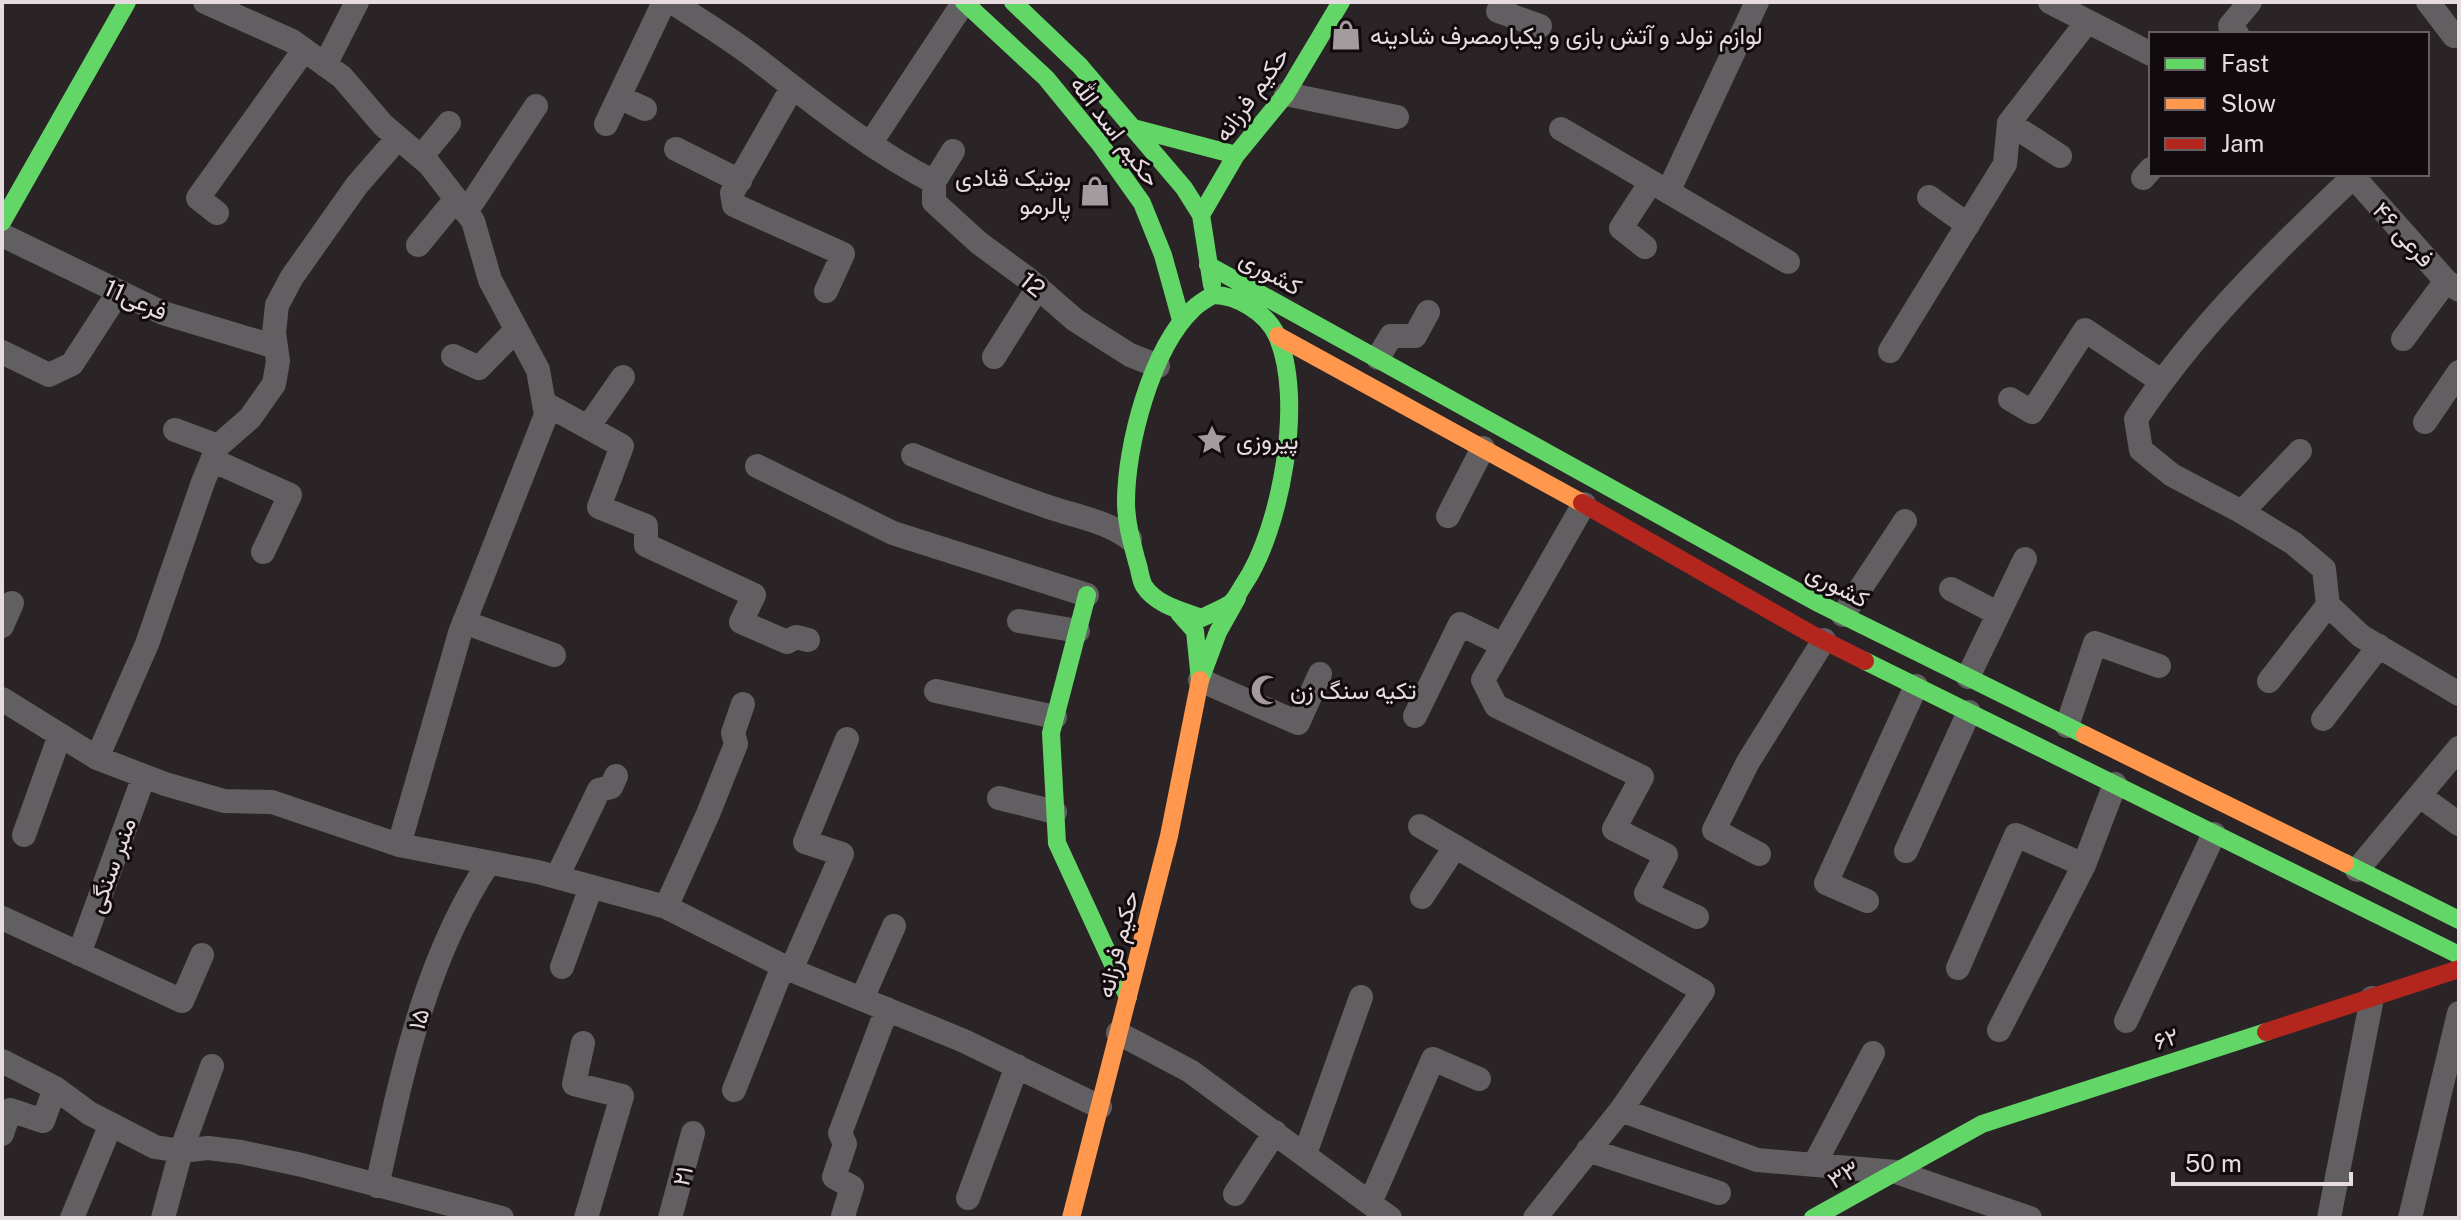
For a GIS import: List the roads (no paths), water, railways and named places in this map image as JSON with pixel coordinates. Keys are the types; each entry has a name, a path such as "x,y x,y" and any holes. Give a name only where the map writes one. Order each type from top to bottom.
{"main road":[{"path":"2,222 127,2"},
{"name":"حکیم اسد الله","path":"964,2 1046,78 1100,144 1142,203 1163,255 1181,320"},
{"name":"حکیم اسد الله","path":"1013,2 1080,66 1184,188 1201,215"},
{"name":"حکیم فرزانه","path":"1201,215 1236,155 1286,94 1341,2"},
{"path":"1133,128 1236,155"},
{"path":"1201,215 1213,295"},
{"name":"کشوری","path":"1208,265 1843,615 2459,920"},
{"path":"1200,680 1195,631 1179,613 1145,587 1130,539 1126,500 1135,429 1158,366 1181,320 1205,298 1213,295 1231,297 1250,308 1278,336 1824,640 2459,955"},
{"path":"1200,680 1218,632 1259,563 1276,508 1289,449 1291,387 1278,336"},
{"path":"1087,595 1051,733 1057,843 1128,997"},
{"path":"1179,613 1209,617 1237,597"},
{"name":"حکیم فرزانه","path":"1071,1218 1169,836 1200,680"},
{"name":"۶۲","path":"1896,1172 1982,1124 2459,969"},
{"name":"۳۳","path":"1813,1218 1896,1172"}],"street":[{"path":"205,2 292,41 342,77 383,125 421,157 473,221 490,280 538,370 546,415 464,622 399,845"},
{"path":"325,65 357,2"},
{"path":"606,124 664,2"},
{"path":"672,2 756,58 870,144 934,182 953,151"},
{"path":"870,144 964,2"},
{"path":"1505,2 1498,11 1540,26"},
{"path":"1645,247 1621,228 1660,187 1757,2"},
{"path":"2050,2 2149,53"},
{"path":"2228,31 2250,2"},
{"path":"2428,2 2454,36"},
{"path":"1890,351 2005,164 2009,123 2087,22"},
{"path":"217,213 198,198 304,50"},
{"path":"792,88 732,193 734,205 843,254 826,291"},
{"path":"1286,94 1397,117"},
{"path":"619,97 645,109"},
{"path":"418,245 461,205 536,106"},
{"path":"421,157 449,123"},
{"path":"2009,123 2060,156"},
{"path":"1561,129 1788,262"},
{"path":"97,758 147,644 215,453 250,418 274,384 278,361 274,333 277,305 292,277 357,185 398,138"},
{"path":"676,149 740,181"},
{"path":"2352,176 2275,251 2161,381 2136,419 2141,450 2172,475 2293,543 2324,569 2328,605 2361,636 2459,694"},
{"name":"فرعی ۴۶","path":"2352,176 2452,286"},
{"name":"12","path":"934,182 934,202 979,243 1038,287 1075,320 1130,355 1158,366"},
{"path":"1929,197 1968,225"},
{"name":"فرعی11","path":"2,235 163,313 276,347"},
{"path":"2403,339 2452,286"},
{"path":"994,357 1038,287"},
{"path":"2,352 49,375 72,364 118,293"},
{"path":"1378,358 1391,336 1415,336 1428,312"},
{"path":"453,356 479,368 516,330"},
{"path":"2010,399 2032,412 2085,330 2161,381"},
{"path":"2425,422 2459,372"},
{"path":"588,427 623,377"},
{"path":"544,403 622,446 599,507 646,526 646,545 754,595 741,622 787,642 796,637 808,640"},
{"path":"175,430 290,495 263,552"},
{"path":"1448,516 1483,448"},
{"path":"2242,512 2300,451"},
{"path":"913,455 1052,508 1114,526 1130,539"},
{"path":"757,466 893,533 1087,595"},
{"path":"1584,504 1483,680 1496,706 1642,777 1614,829 1666,855 1646,893 1697,917"},
{"path":"1843,615 1905,521"},
{"path":"1968,677 2025,559"},
{"path":"1951,589 1997,613"},
{"path":"2,626 12,603"},
{"path":"2269,681 2328,605"},
{"path":"1019,621 1078,631"},
{"path":"464,622 554,655"},
{"path":"1415,716 1460,624 1503,645"},
{"path":"1759,854 1714,830 1748,762 1824,640"},
{"path":"2067,726 2095,643 2159,666"},
{"path":"2323,719 2379,646"},
{"path":"1200,680 1298,723 1320,674"},
{"path":"1867,901 1826,883 1916,686"},
{"path":"936,691 1055,717"},
{"path":"2,699 97,758 144,776 224,801 272,802 399,845 557,877 666,907 787,968 964,1041 1100,1107"},
{"path":"666,907 736,744 733,733 743,704"},
{"path":"1906,851 1969,712"},
{"path":"24,835 60,735"},
{"path":"734,1090 787,968 842,854 805,842 847,739"},
{"path":"2357,870 2459,748"},
{"name":"منبر سنگی","path":"79,954 144,776"},
{"path":"557,877 599,790 611,787 616,776"},
{"path":"1999,1030 2084,865 2115,784"},
{"path":"2420,796 2459,824"},
{"path":"999,798 1055,812"},
{"path":"1420,826 1703,991 1621,1110 1535,1218"},
{"path":"2126,1021 2214,834"},
{"path":"1958,968 2016,835 2084,865"},
{"path":"1422,897 1455,847"},
{"name":"۱۵","path":"377,1186 402,1076 424,998 463,902 488,864"},
{"path":"562,967 591,887"},
{"path":"2,918 182,1001 202,955"},
{"path":"862,999 894,926"},
{"path":"1305,1154 1361,997"},
{"path":"2329,1218 2372,998"},
{"path":"843,1216 852,1187 834,1177 845,1144 840,1133 887,1009"},
{"path":"2410,1218 2459,1013"},
{"path":"1118,1033 1190,1071 1390,1218"},
{"path":"583,1043 574,1084 622,1096 586,1218"},
{"path":"1814,1165 1873,1053"},
{"path":"1370,1203 1433,1059 1479,1079"},
{"path":"2,1061 55,1088 89,1113 155,1147 181,1151 208,1148 241,1152 502,1218"},
{"path":"163,1218 181,1151 212,1066"},
{"path":"968,1198 1017,1066"},
{"path":"2,1134 10,1110 43,1121 55,1088"},
{"path":"1621,1110 1757,1160 1896,1172 2030,1218"},
{"path":"72,1218 111,1124"},
{"path":"1235,1194 1275,1132"},
{"name":"۲۱","path":"670,1218 693,1133"},
{"path":"1588,1150 1719,1193"}],"place":[{"name":"لوازم تولد و آتش بازی و یکبارمصرف شادینه","path":"1346,35"},
{"name":"بوتیک قنادی پالرمو","path":"1095,191"},
{"name":"پیروزی","path":"1212,440"},
{"name":"تکیه سنگ زن","path":"1266,690"}]}
